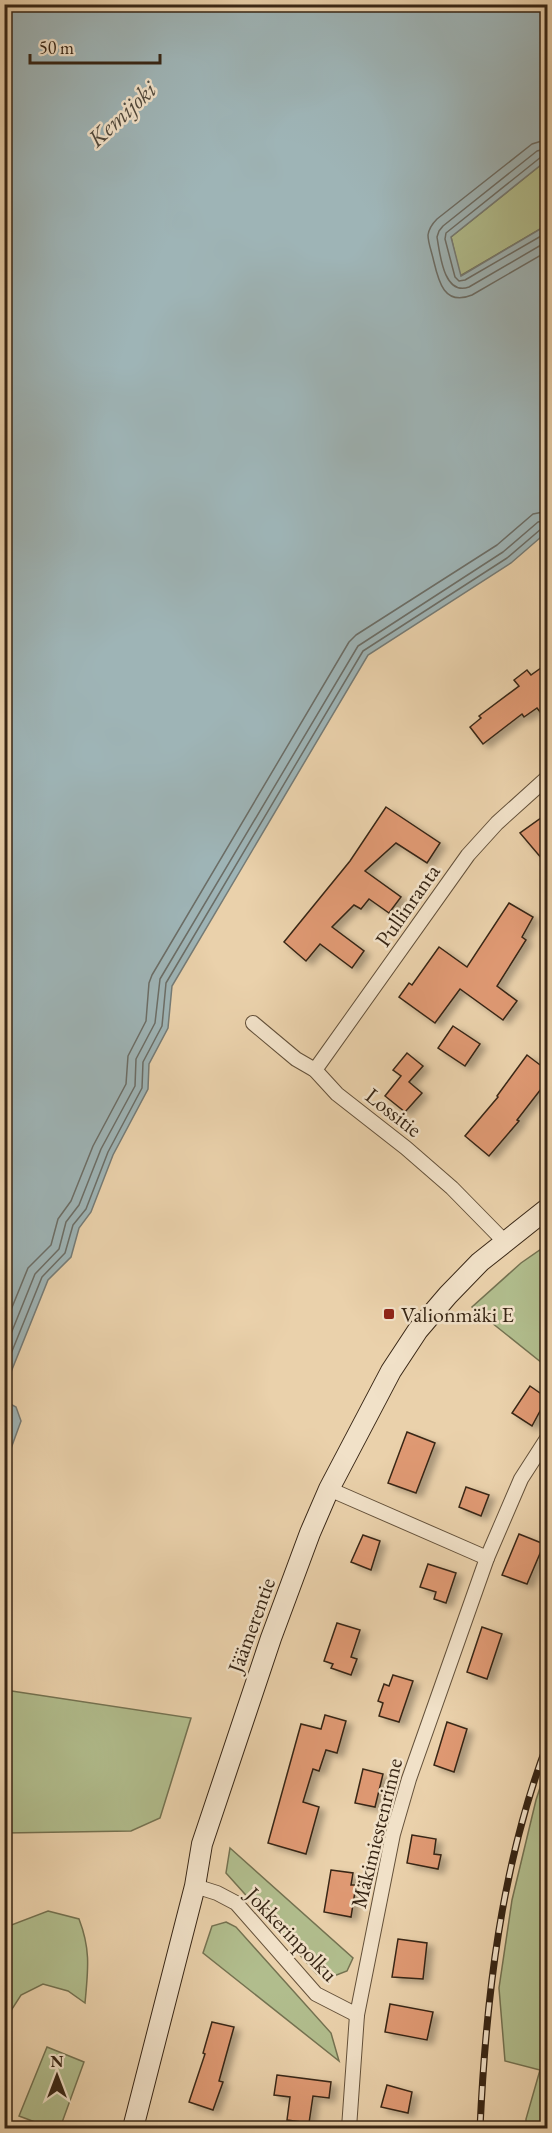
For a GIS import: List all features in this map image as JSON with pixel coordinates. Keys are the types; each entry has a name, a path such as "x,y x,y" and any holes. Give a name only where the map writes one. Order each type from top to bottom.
{"main road":[{"name":"Jäämerentie","path":"133,2128 195,1886 202,1844 279,1617 310,1533 329,1490 391,1371 418,1330 472,1270 504,1241 548,1208"}],"street":[{"name":"Pullinranta","path":"315,1070 468,855 497,822 548,777"},
{"name":"Lossitie","path":"253,1023 289,1053 315,1070 337,1094 406,1148 452,1188 504,1241"},
{"name":"Mäkimiestenrinne","path":"349,2128 357,2014 393,1834 409,1779 487,1558 521,1479 548,1437"},
{"path":"329,1490 487,1558"},
{"name":"Jokkerinpolku","path":"195,1886 217,1893 236,1903 316,1994 357,2014"}],"green space":[{"path":"547,160 547,225 460,276 451,237"},
{"path":"547,1245 547,1367 472,1307 521,1263"},
{"path":"5,1690 191,1718 160,1818 131,1831 5,1833"},
{"path":"547,1766 547,2128 526,2128 526,2119 540,2070 505,2061 499,1988 512,1900 536,1800"},
{"path":"230,1848 353,1958 347,1971 334,1976 317,1974 226,1873"},
{"path":"48,1911 79,1919 87,1950 85,2003 68,1991 43,1984 21,1995 5,2020 5,1929"},
{"path":"226,1922 236,1927 331,2033 339,2061 203,1953 212,1926"},
{"path":"47,2047 84,2062 60,2128 51,2128 19,2116"}],"water":[{"name":"Kemijoki","path":"5,4 547,5 547,160 451,237 461,276 547,225 548,531 511,563 368,655 172,986 168,1028 149,1064 148,1089 113,1155 91,1212 79,1228 71,1257 48,1280 5,1387"},
{"path":"5,1401 16,1407 21,1421 5,1465"}],"building":[{"path":"548,663 548,722 537,708 524,717 522,714 483,744 470,727 481,718 479,716 519,686 514,680 527,670 531,675"},
{"path":"386,807 440,843 427,863 396,843 365,871 401,897 389,913 369,899 361,909 354,905 332,927 364,951 352,968 320,944 306,961 284,942 350,861"},
{"path":"548,813 548,866 520,833"},
{"path":"509,903 533,917 522,937 526,940 497,986 517,1001 503,1020 460,989 435,1023 399,997 409,983 412,985 439,947 467,967"},
{"path":"453,1026 480,1044 465,1066 438,1048"},
{"path":"407,1053 423,1066 409,1082 422,1093 405,1112 385,1096 401,1076 393,1070"},
{"path":"527,1055 548,1071 548,1080 517,1120 519,1121 489,1156 465,1136 498,1097"},
{"path":"530,1386 547,1398 532,1426 512,1413"},
{"path":"407,1432 435,1443 416,1493 388,1483"},
{"path":"466,1487 489,1495 481,1516 459,1507"},
{"path":"519,1534 544,1544 527,1584 502,1575"},
{"path":"363,1535 380,1541 371,1570 351,1562"},
{"path":"428,1564 456,1573 446,1603 434,1599 436,1592 420,1587"},
{"path":"337,1623 360,1630 351,1657 357,1659 351,1675 331,1668 333,1664 324,1661"},
{"path":"482,1627 502,1634 487,1679 467,1672"},
{"path":"393,1675 413,1681 399,1722 379,1716 383,1703 378,1701 384,1684 389,1686"},
{"path":"325,1715 346,1721 337,1753 326,1750 319,1771 313,1769 303,1802 319,1807 306,1854 268,1843 301,1724 321,1729"},
{"path":"447,1722 467,1729 454,1772 434,1765"},
{"path":"363,1769 383,1774 375,1807 355,1803"},
{"path":"412,1835 436,1839 434,1854 441,1855 438,1869 407,1863"},
{"path":"331,1870 353,1873 351,1885 356,1885 351,1917 324,1912"},
{"path":"398,1939 427,1943 423,1979 392,1977"},
{"path":"390,2004 433,2012 427,2040 385,2032"},
{"path":"212,2022 234,2027 219,2081 223,2082 213,2110 189,2102 205,2054 203,2053"},
{"path":"277,2075 331,2082 329,2098 313,2096 309,2123 287,2120 290,2097 274,2095"},
{"path":"387,2085 412,2092 408,2113 381,2107"}],"railway":[{"path":"480,2128 492,1981 507,1884 518,1836 548,1742"}],"place":[{"name":"Valionmäki E","path":"389,1314"}]}
